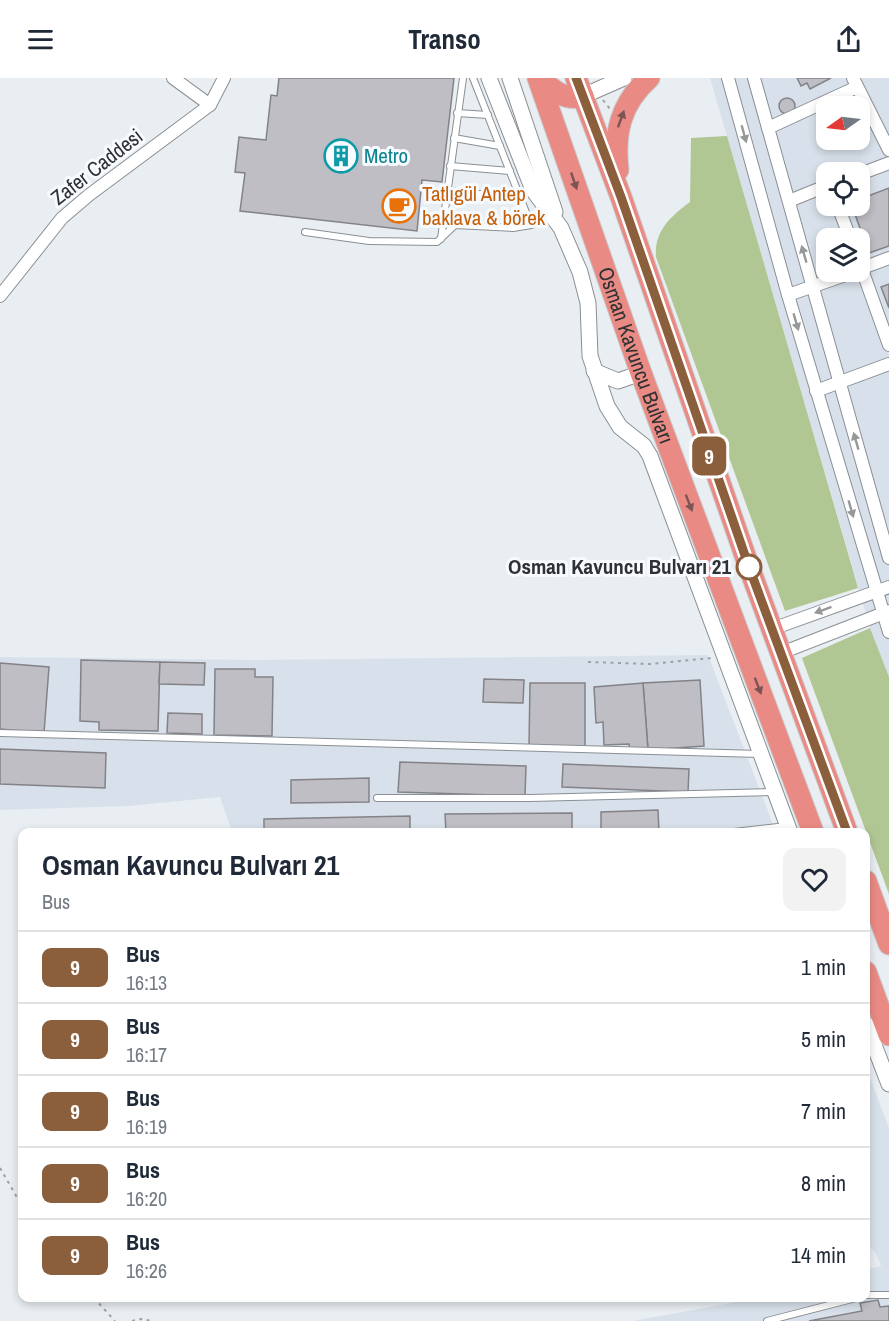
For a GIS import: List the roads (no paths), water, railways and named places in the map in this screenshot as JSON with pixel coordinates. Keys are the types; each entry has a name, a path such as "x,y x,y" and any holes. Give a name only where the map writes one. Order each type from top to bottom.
{"highway":[{"path":"621,197 616,141 621,115 630,99 649,78"},
{"path":"548,86 567,97 586,94 582,105 567,103 556,112 554,126"},
{"name":"Osman Kavuncu Bulvarı","path":"548,86 554,126 641,374 811,828"},
{"name":"Osman Kavuncu Bulvarı","path":"586,94 670,345 846,828"},
{"path":"870,892 889,944"},
{"path":"870,996 889,1035"}],"street":[{"path":"173,78 210,105"},
{"name":"Zafer Caddesi","path":"0,296 62,218 88,195 210,105 224,78"},
{"path":"489,78 533,190 561,228"},
{"path":"510,78 561,228 575,257 587,295 594,371 606,406 620,427 648,451 789,828"},
{"path":"586,94 624,78"},
{"path":"728,78 788,295 875,592 886,612 889,632"},
{"path":"754,78 889,555"},
{"path":"768,128 855,82 889,150"},
{"path":"870,170 889,163"},
{"path":"789,201 816,190"},
{"path":"870,264 889,258"},
{"path":"788,295 825,282"},
{"path":"864,282 889,345"},
{"path":"816,391 889,364"},
{"path":"594,371 604,378 618,381 641,374"},
{"path":"606,406 618,381"},
{"path":"772,629 889,587"},
{"path":"781,653 886,612"},
{"path":"870,1034 889,1084"}],"lane":[{"path":"441,240 463,78"},
{"path":"473,78 531,225"},
{"path":"457,113 488,116"},
{"path":"454,138 500,146"},
{"path":"450,166 510,171"},
{"path":"447,191 521,198"},
{"path":"305,232 369,241 437,242 458,224 513,228 531,225 550,211"},
{"path":"0,733 760,754"},
{"path":"377,798 530,798 774,792"},
{"path":"870,1295 889,1295"},
{"path":"767,1321 841,1302"}],"place":[{"name":"Metro","path":"341,156"},
{"name":"Tatlıgül Antep baklava & börek","path":"399,206"},
{"name":"Osman Kavuncu Bulvarı 21","path":"749,567"}]}
